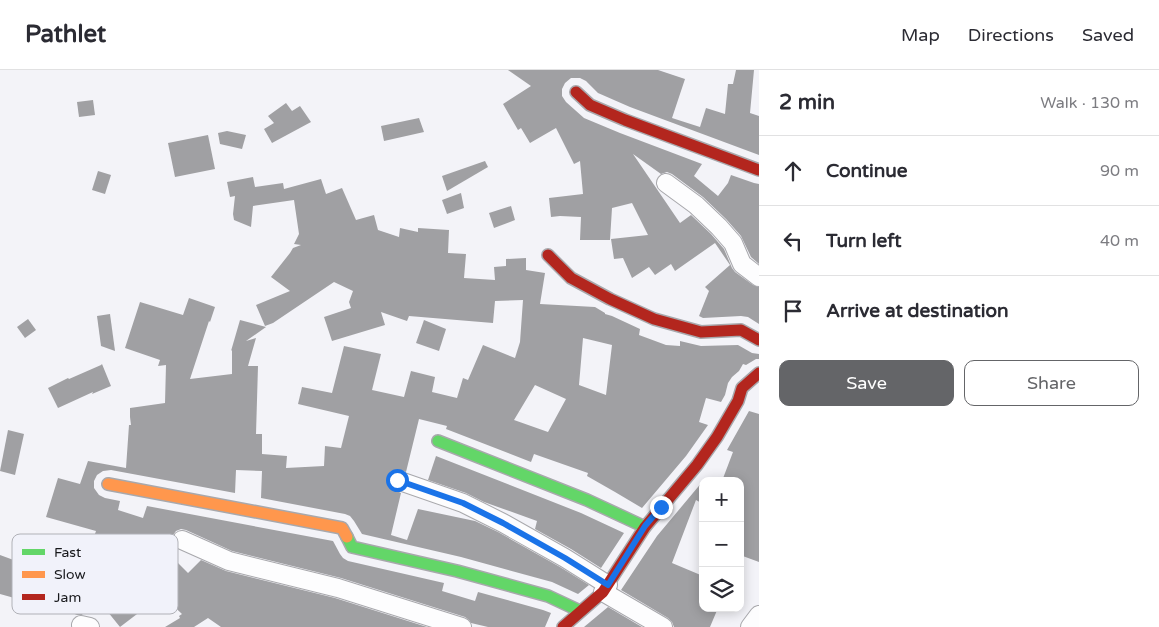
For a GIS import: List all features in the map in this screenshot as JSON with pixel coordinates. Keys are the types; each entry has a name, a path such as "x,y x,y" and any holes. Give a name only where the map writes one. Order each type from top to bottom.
{"street":[{"path":"576,92 590,105 625,120 759,170"},
{"path":"666,184 696,205 719,227 733,243 742,264 759,277"},
{"path":"548,256 571,278 610,299 654,319 701,332 741,330 759,340"},
{"path":"563,627 606,589 645,526 697,465 718,437 738,401 742,388 759,373"},
{"path":"438,441 587,500 645,526"},
{"path":"397,480 463,503 518,532 565,558 606,589 663,627"},
{"path":"108,484 342,528 352,547 548,596 580,611"},
{"path":"182,540 229,561 338,588 462,627"},
{"path":"750,627 759,614"}],"building":[{"path":"508,70 658,70 685,79 672,118 700,127 706,108 725,114 728,84 733,84 736,70 754,70 750,113 759,116 759,155 630,107 598,93 586,81 580,78 571,78 565,83 562,89 562,96 584,118 702,164 694,176 718,196 728,183 731,175 759,184 759,264 751,257 741,236 703,197 672,174 667,172 661,174 633,154 680,223 691,215 724,249 735,272 759,287 759,324 748,317 741,316 703,318 699,316 709,291 705,287 730,265 715,243 675,271 671,264 655,275 649,267 632,278 623,258 614,259 611,239 648,235 632,203 612,208 610,240 580,240 581,217 551,217 549,198 583,194 580,161 574,164 556,128 530,143 521,128 518,130 503,104 531,86"},
{"path":"93,100 95,115 79,117 77,102"},
{"path":"286,103 292,111 300,106 311,122 272,143 264,129 274,123 268,116"},
{"path":"419,118 424,132 384,141 381,126"},
{"path":"227,131 246,135 242,149 220,144 218,133"},
{"path":"208,135 215,169 175,177 168,143"},
{"path":"485,161 488,167 447,191 442,176"},
{"path":"98,171 111,175 105,194 92,190"},
{"path":"253,177 255,187 283,183 284,189 321,179 326,194 342,188 356,220 374,215 378,230 399,237 400,228 418,232 418,228 449,230 448,253 466,254 464,278 495,280 494,267 506,266 506,259 526,258 526,270 545,273 540,304 595,307 605,314 640,329 639,335 666,345 680,346 680,341 701,346 738,345 752,353 759,354 759,359 746,365 743,364 728,383 721,402 706,398 699,422 708,425 686,456 642,508 587,476 588,473 534,454 531,462 446,429 447,426 419,419 406,472 395,470 390,472 387,477 389,487 401,493 391,535 407,540 418,509 475,521 498,532 589,585 578,594 552,582 461,557 362,534 350,516 345,514 261,498 262,471 236,470 235,493 111,470 103,471 97,475 94,481 94,488 99,495 120,501 118,510 143,518 147,506 333,541 343,558 348,561 444,583 442,591 475,601 478,592 551,613 545,627 488,627 471,623 465,617 341,578 232,551 186,530 181,529 174,534 95,534 96,531 46,517 58,478 80,484 88,461 126,468 129,425 131,425 130,408 165,403 166,365 158,366 160,360 125,348 140,302 183,315 189,298 215,307 190,379 232,374 231,351 240,320 266,327 246,341 256,338 248,366 258,366 256,434 262,434 262,454 287,456 286,468 324,466 325,446 341,448 349,416 298,404 302,387 332,393 344,346 381,354 372,390 404,397 411,371 435,377 432,392 457,398 463,378 468,380 483,345 515,358 520,342 523,300 495,301 493,323 409,316 407,321 381,312 385,325 332,341 324,317 351,308 349,302 353,291 334,282 273,323 265,326 256,305 290,291 271,277 293,248 301,245 294,244 299,234 294,200 253,206 251,227 234,220 235,196 230,197 227,182","holes":["583,338 612,345 606,395 579,385","535,385 566,399 548,432 514,420"]},
{"path":"461,193 464,208 447,214 442,200"},
{"path":"511,206 515,220 494,228 489,213"},
{"path":"110,314 115,351 101,346 97,316"},
{"path":"28,319 36,330 25,338 17,327"},
{"path":"424,320 446,329 439,351 416,343"},
{"path":"102,364 111,386 58,408 48,388"},
{"path":"749,411 759,414 759,562 744,556 744,477 724,477 733,452 727,450"},
{"path":"8,430 24,434 15,475 0,471"},
{"path":"436,456 581,513 624,533 601,568 535,529 537,521 428,480"},
{"path":"699,486 699,502 696,500 672,563 699,574 699,612 716,612 710,627 674,627 668,618 621,590 657,536"},
{"path":"0,555 12,559 12,597 0,594"},
{"path":"201,560 226,571 335,598 427,627 221,627 208,618 194,627 165,627 180,618 179,616 182,614 178,610 178,563 188,573"},
{"path":"608,607 642,627 584,627"},
{"path":"110,614 137,614 120,627"}],"traffic: fast":[{"path":"438,441 587,500 645,527"},
{"path":"347,537 352,547 457,571 548,596 580,611"}],"traffic: slow":[{"path":"108,484 342,528 347,537"}],"traffic: jam":[{"path":"576,92 590,105 625,120 759,170"},
{"path":"548,255 571,278 610,299 654,319 701,332 741,330 759,340"},
{"path":"563,627 603,592 645,527 697,465 717,437 738,401 742,388 759,373"}],"route":[{"path":"397,480 463,503 565,558 608,585 645,526 661,507"}]}
